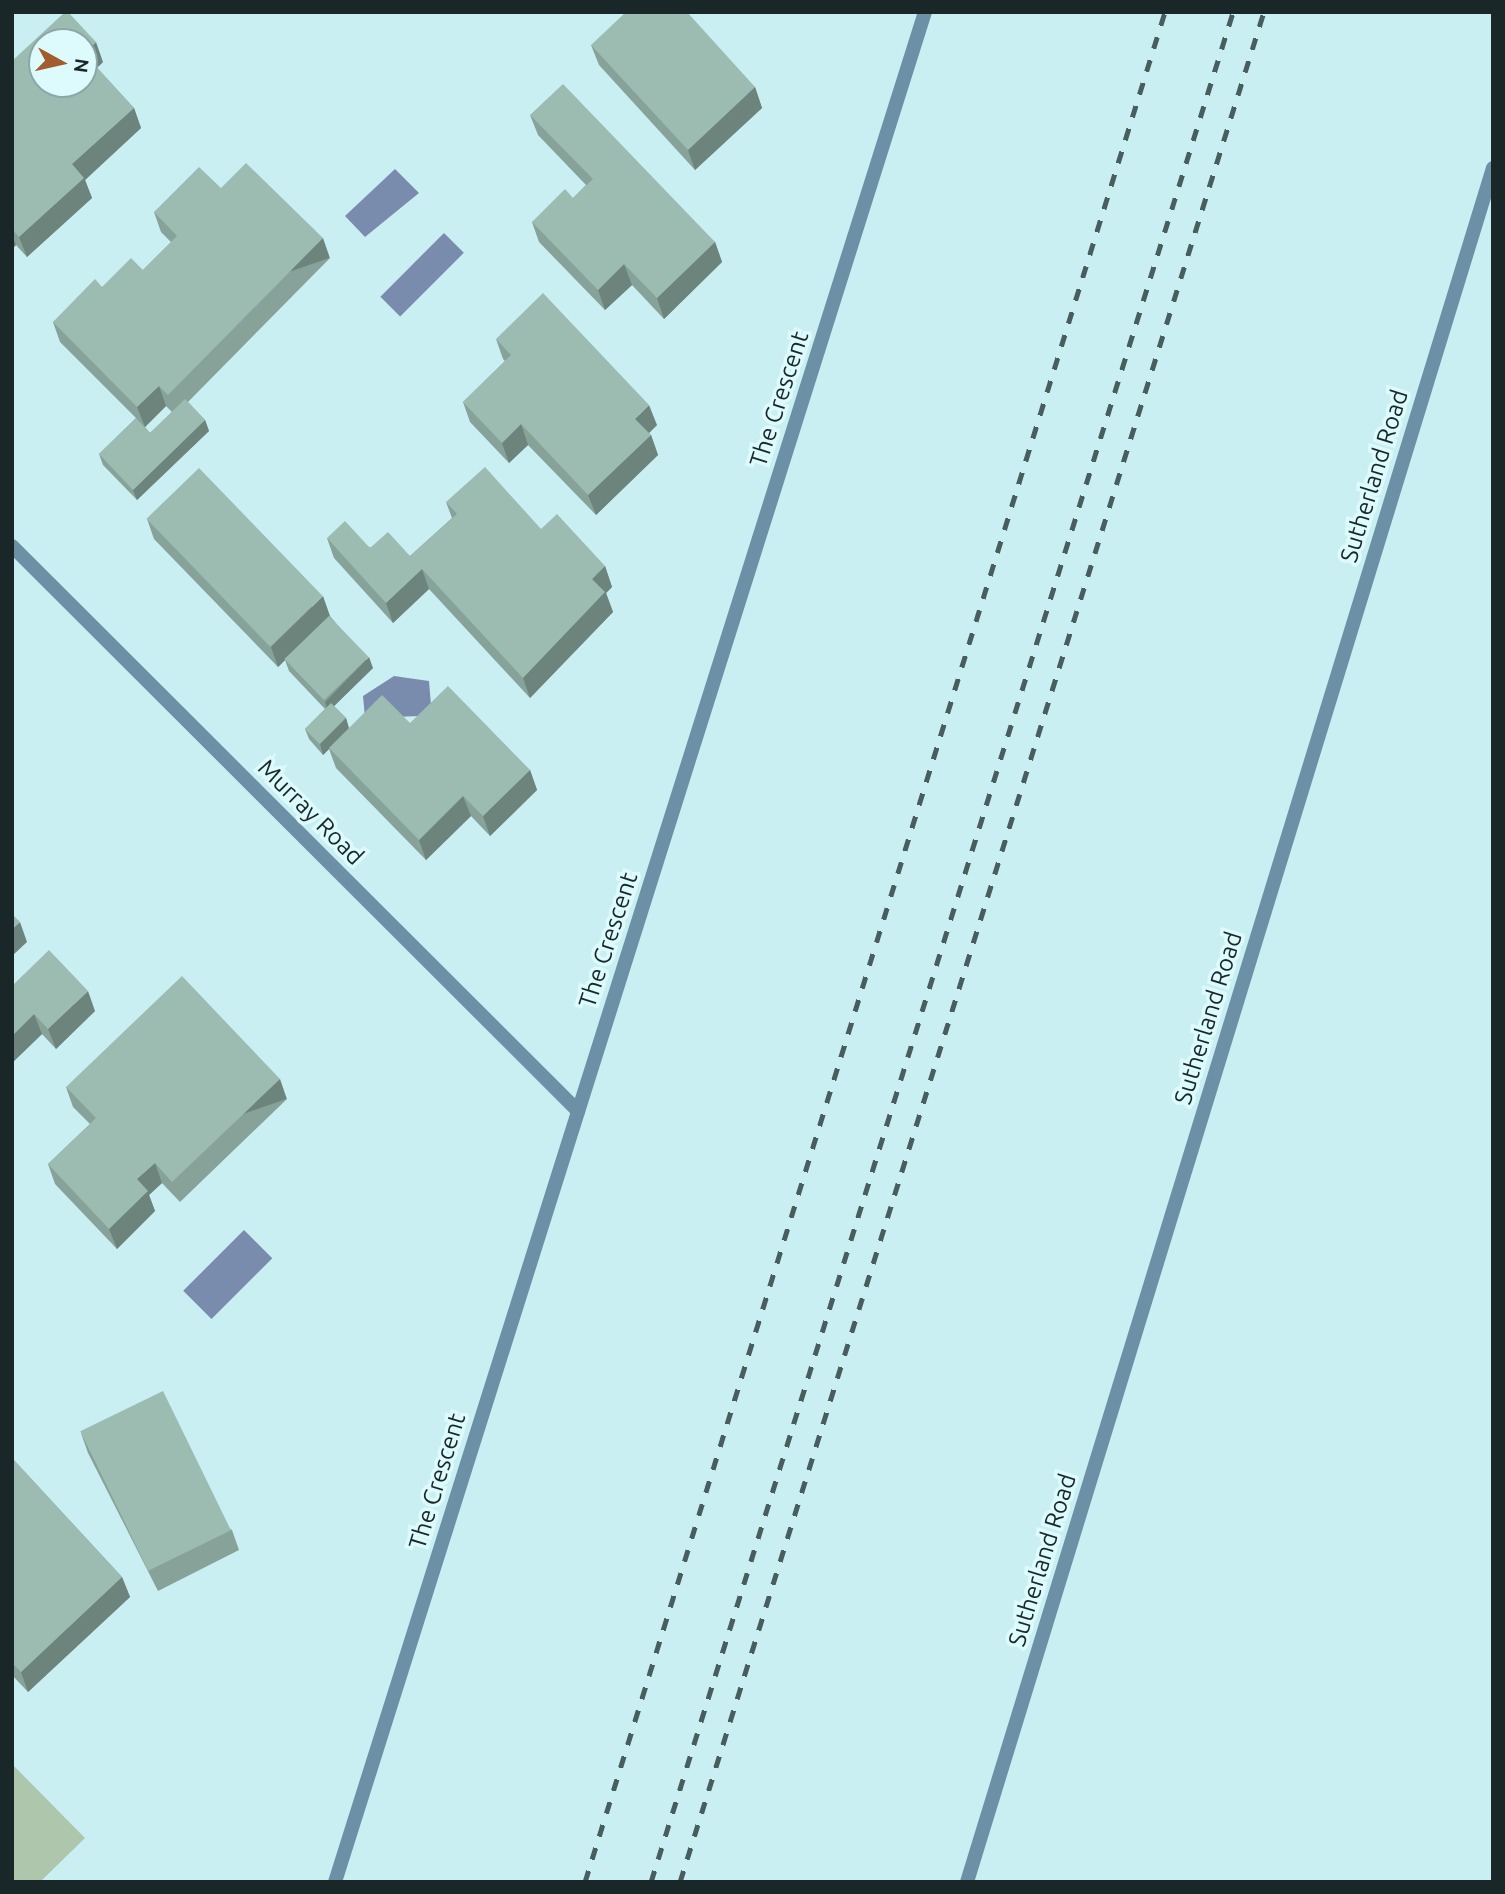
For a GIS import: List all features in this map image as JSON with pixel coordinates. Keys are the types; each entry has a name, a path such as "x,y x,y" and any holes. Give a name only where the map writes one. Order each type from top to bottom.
{"street":[{"name":"The Crescent","path":"335,1882 925,12"},
{"name":"Sutherland Road","path":"967,1882 1493,168"},
{"name":"Murray Road","path":"12,546 578,1111"}],"green space":[{"path":"12,1764 85,1838 40,1882 12,1882"}],"water":[{"path":"395,169 419,193 365,237 345,216"},
{"path":"444,233 464,253 400,316 380,297"},
{"path":"394,676 429,681 431,705 421,716 365,718 363,696"},
{"path":"244,1230 272,1258 211,1319 183,1291"}],"building":[{"path":"65,12 83,28 48,28"},
{"path":"626,12 687,12 755,87 688,150 591,45"},
{"path":"28,46 28,98 98,98 98,68 134,108 72,164 84,178 19,237 12,229 12,61"},
{"path":"563,84 715,242 657,298 624,264 598,290 532,222 565,189 573,198 593,179 530,115"},
{"path":"246,163 323,238 168,395 159,386 137,407 53,322 95,279 102,287 131,258 143,270 177,236 154,212 199,167 221,188"},
{"path":"543,293 649,405 635,419 651,435 588,495 521,424 502,443 463,402 511,355 496,339"},
{"path":"185,399 205,420 133,490 99,454 136,418 150,433"},
{"path":"485,467 541,529 557,514 605,566 592,579 605,592 523,678 422,569 386,603 327,538 345,521 370,548 388,532 410,556 457,514 446,502"},
{"path":"199,468 323,596 270,647 146,519"},
{"path":"329,616 369,657 324,700 284,659"},
{"path":"448,686 530,770 483,816 463,796 419,840 329,748 382,695 410,723"},
{"path":"331,703 346,718 320,744 305,729"},
{"path":"12,914 20,922 12,929"},
{"path":"49,950 88,991 48,1029 34,1014 12,1036 12,982 14,984"},
{"path":"182,976 280,1079 172,1182 155,1163 137,1179 148,1191 109,1229 48,1164 96,1118 66,1087"},
{"path":"163,1391 231,1530 148,1571 80,1431"},
{"path":"12,1458 122,1577 21,1672 12,1663"}],"railway":[{"path":"585,1882 1165,12"},
{"path":"651,1882 1233,12"},
{"path":"680,1882 1264,12"}]}
